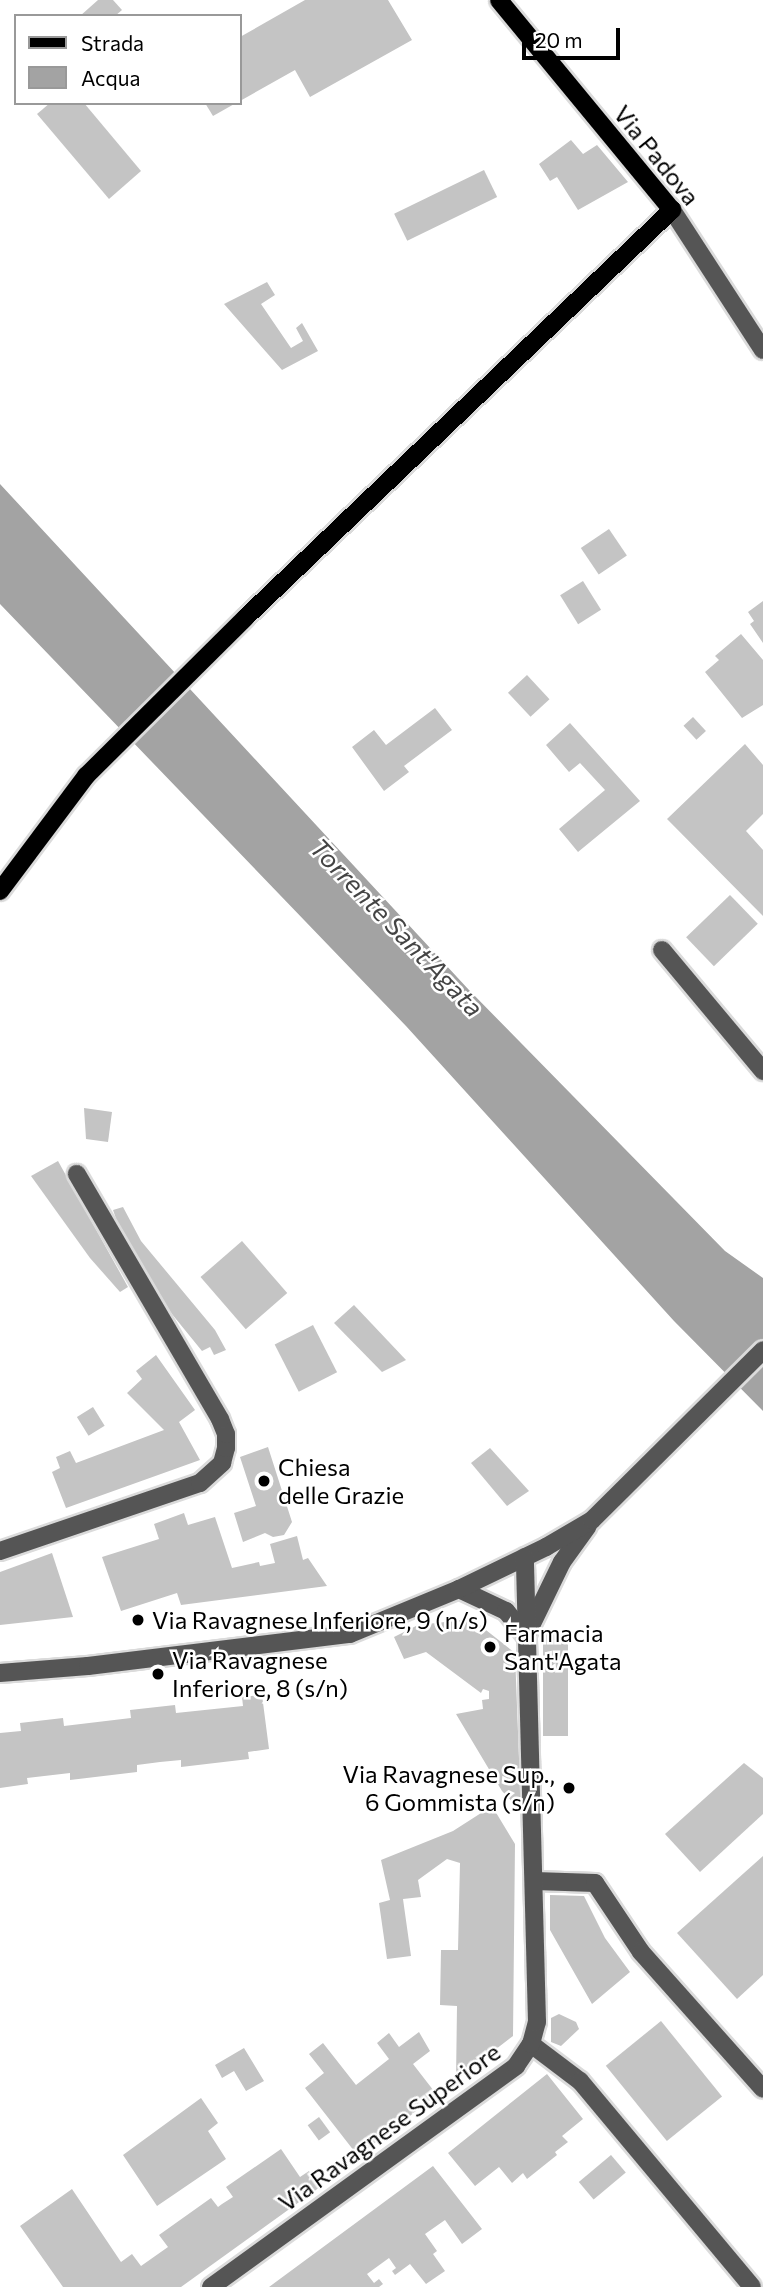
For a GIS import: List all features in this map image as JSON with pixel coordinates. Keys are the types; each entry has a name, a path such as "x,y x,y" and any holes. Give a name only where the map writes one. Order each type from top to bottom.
{"main road":[{"name":"Via Padova","path":"499,0 671,210"},
{"path":"0,891 86,776 244,618 671,210"}],"street":[{"name":"Via Padova","path":"671,210 763,350"},
{"path":"662,950 763,1071"},
{"path":"0,1551 200,1483 222,1463 226,1448 220,1419 77,1174"},
{"path":"459,1589 506,1611 526,1636 562,1562 592,1520 763,1350"},
{"path":"0,1673 88,1666 350,1634 459,1589 525,1558 592,1520"},
{"name":"Via Ravagnese Superiore","path":"211,2287 516,2066 531,2044 537,2022 525,1558"},
{"path":"535,1881 595,1883 641,1952 763,2089"},
{"path":"531,2044 580,2081 752,2287"}],"water":[{"name":"Torrente Sant'Agata","path":"0,484 469,990 725,1251 763,1278 763,1411 674,1321 406,1026 0,604"}],"building":[{"path":"98,0 113,0 122,10 117,14 82,14"},
{"path":"305,0 388,0 412,40 310,97 295,70 242,100 242,36"},
{"path":"48,105 86,105 141,171 109,199 37,114"},
{"path":"206,105 232,105 213,116"},
{"path":"571,140 583,154 597,145 628,182 578,210 557,177 550,181 539,164"},
{"path":"484,170 497,197 407,241 394,214"},
{"path":"267,282 275,295 261,304 291,348 303,341 296,328 302,323 318,351 282,370 224,304"},
{"path":"609,529 627,556 599,575 581,548"},
{"path":"583,581 601,610 578,624 560,595"},
{"path":"763,601 763,643 750,624 754,621 748,612"},
{"path":"741,634 763,660 763,705 742,718 705,672 719,660 715,656"},
{"path":"527,675 550,699 530,717 508,693"},
{"path":"435,708 452,730 404,766 409,772 384,791 352,747 374,730 386,745"},
{"path":"693,717 706,731 696,740 683,726"},
{"path":"570,723 640,801 578,852 559,829 605,790 580,763 569,772 546,745"},
{"path":"745,744 763,765 763,814 746,831 763,850 763,916 667,819"},
{"path":"730,895 758,924 714,966 686,937"},
{"path":"84,1108 112,1112 108,1142 86,1139"},
{"path":"58,1161 128,1287 120,1292 90,1258 31,1176"},
{"path":"123,1207 141,1241 215,1330 226,1350 214,1355 210,1347 202,1351 167,1308 118,1237 122,1236 113,1210"},
{"path":"242,1241 287,1293 246,1329 200,1277"},
{"path":"354,1305 406,1360 382,1372 334,1323"},
{"path":"313,1325 337,1372 299,1392 275,1345"},
{"path":"156,1355 195,1410 179,1422 200,1460 66,1508 52,1472 60,1468 56,1457 70,1451 76,1463 164,1430 127,1393 142,1379 136,1371"},
{"path":"93,1407 105,1426 89,1436 77,1417"},
{"name":"Chiesa delle Grazie","path":"268,1447 292,1522 284,1535 273,1537 265,1533 243,1542 234,1513 256,1506 240,1457"},
{"path":"490,1448 529,1491 507,1506 471,1463"},
{"path":"184,1513 188,1525 215,1517 232,1568 259,1562 260,1566 275,1563 270,1544 297,1536 303,1560 308,1558 327,1586 181,1605 177,1593 121,1611 102,1557 159,1539 154,1524"},
{"path":"52,1553 73,1617 0,1625 0,1572"},
{"path":"472,1619 515,1653 521,1811 502,1791 456,1714 483,1709 482,1700 489,1699 489,1691 483,1689 481,1693 426,1652 404,1659 394,1637 418,1625"},
{"path":"543,1630 568,1630 568,1736 543,1736"},
{"path":"262,1695 269,1749 248,1752 249,1759 181,1767 181,1760 160,1762 137,1765 137,1772 70,1780 70,1773 27,1778 28,1784 0,1788 0,1733 21,1731 20,1723 63,1718 64,1726 131,1718 130,1710 175,1705 176,1713 243,1706 242,1697"},
{"path":"744,1763 763,1778 763,1814 700,1872 665,1834"},
{"path":"492,1806 515,1844 513,2036 456,2080 457,2006 440,2005 441,1950 458,1950 460,1863 447,1859 418,1880 421,1897 403,1899 411,1956 387,1959 379,1903 390,1900 381,1860 453,1831"},
{"path":"763,1856 763,1975 737,1999 677,1933"},
{"path":"550,1895 584,1896 605,1938 630,1972 592,2004 550,1930"},
{"path":"559,2014 576,2022 579,2029 561,2046 551,2042 551,2018"},
{"path":"661,2021 722,2096 667,2141 606,2066"},
{"path":"419,2032 430,2051 413,2064 437,2095 358,2156 305,2088 324,2073 309,2054 323,2043 356,2085 389,2059 377,2043 389,2033 399,2047"},
{"path":"244,2048 264,2081 246,2091 234,2071 222,2078 215,2065"},
{"path":"547,2074 583,2119 562,2136 568,2142 555,2152 557,2155 527,2179 523,2173 512,2183 499,2167 475,2186 448,2153"},
{"path":"201,2098 218,2123 208,2131 226,2159 157,2206 123,2155"},
{"path":"319,2117 330,2132 319,2141 308,2125"},
{"path":"281,2149 300,2177 309,2171 320,2187 181,2287 63,2287 20,2226 72,2189 121,2262 132,2254 141,2266 168,2247 159,2235 211,2198 218,2207 233,2197 226,2187"},
{"path":"611,2155 626,2173 594,2200 579,2182"},
{"path":"433,2166 482,2229 462,2244 445,2220 425,2234 437,2251 433,2254 445,2271 426,2284 410,2264 395,2275 392,2271 396,2268 389,2258 367,2274 374,2283 379,2279 383,2284 379,2287 269,2287"}],"place":[{"name":"Chiesa delle Grazie","path":"264,1481"},
{"name":"Via Ravagnese Inferiore, 9 (n/s)","path":"138,1620"},
{"name":"Farmacia Sant'Agata","path":"490,1647"},
{"name":"Via Ravagnese Inferiore, 8 (s/n)","path":"158,1674"},
{"name":"Via Ravagnese Sup., 6 Gommista (s/n)","path":"569,1788"}]}
